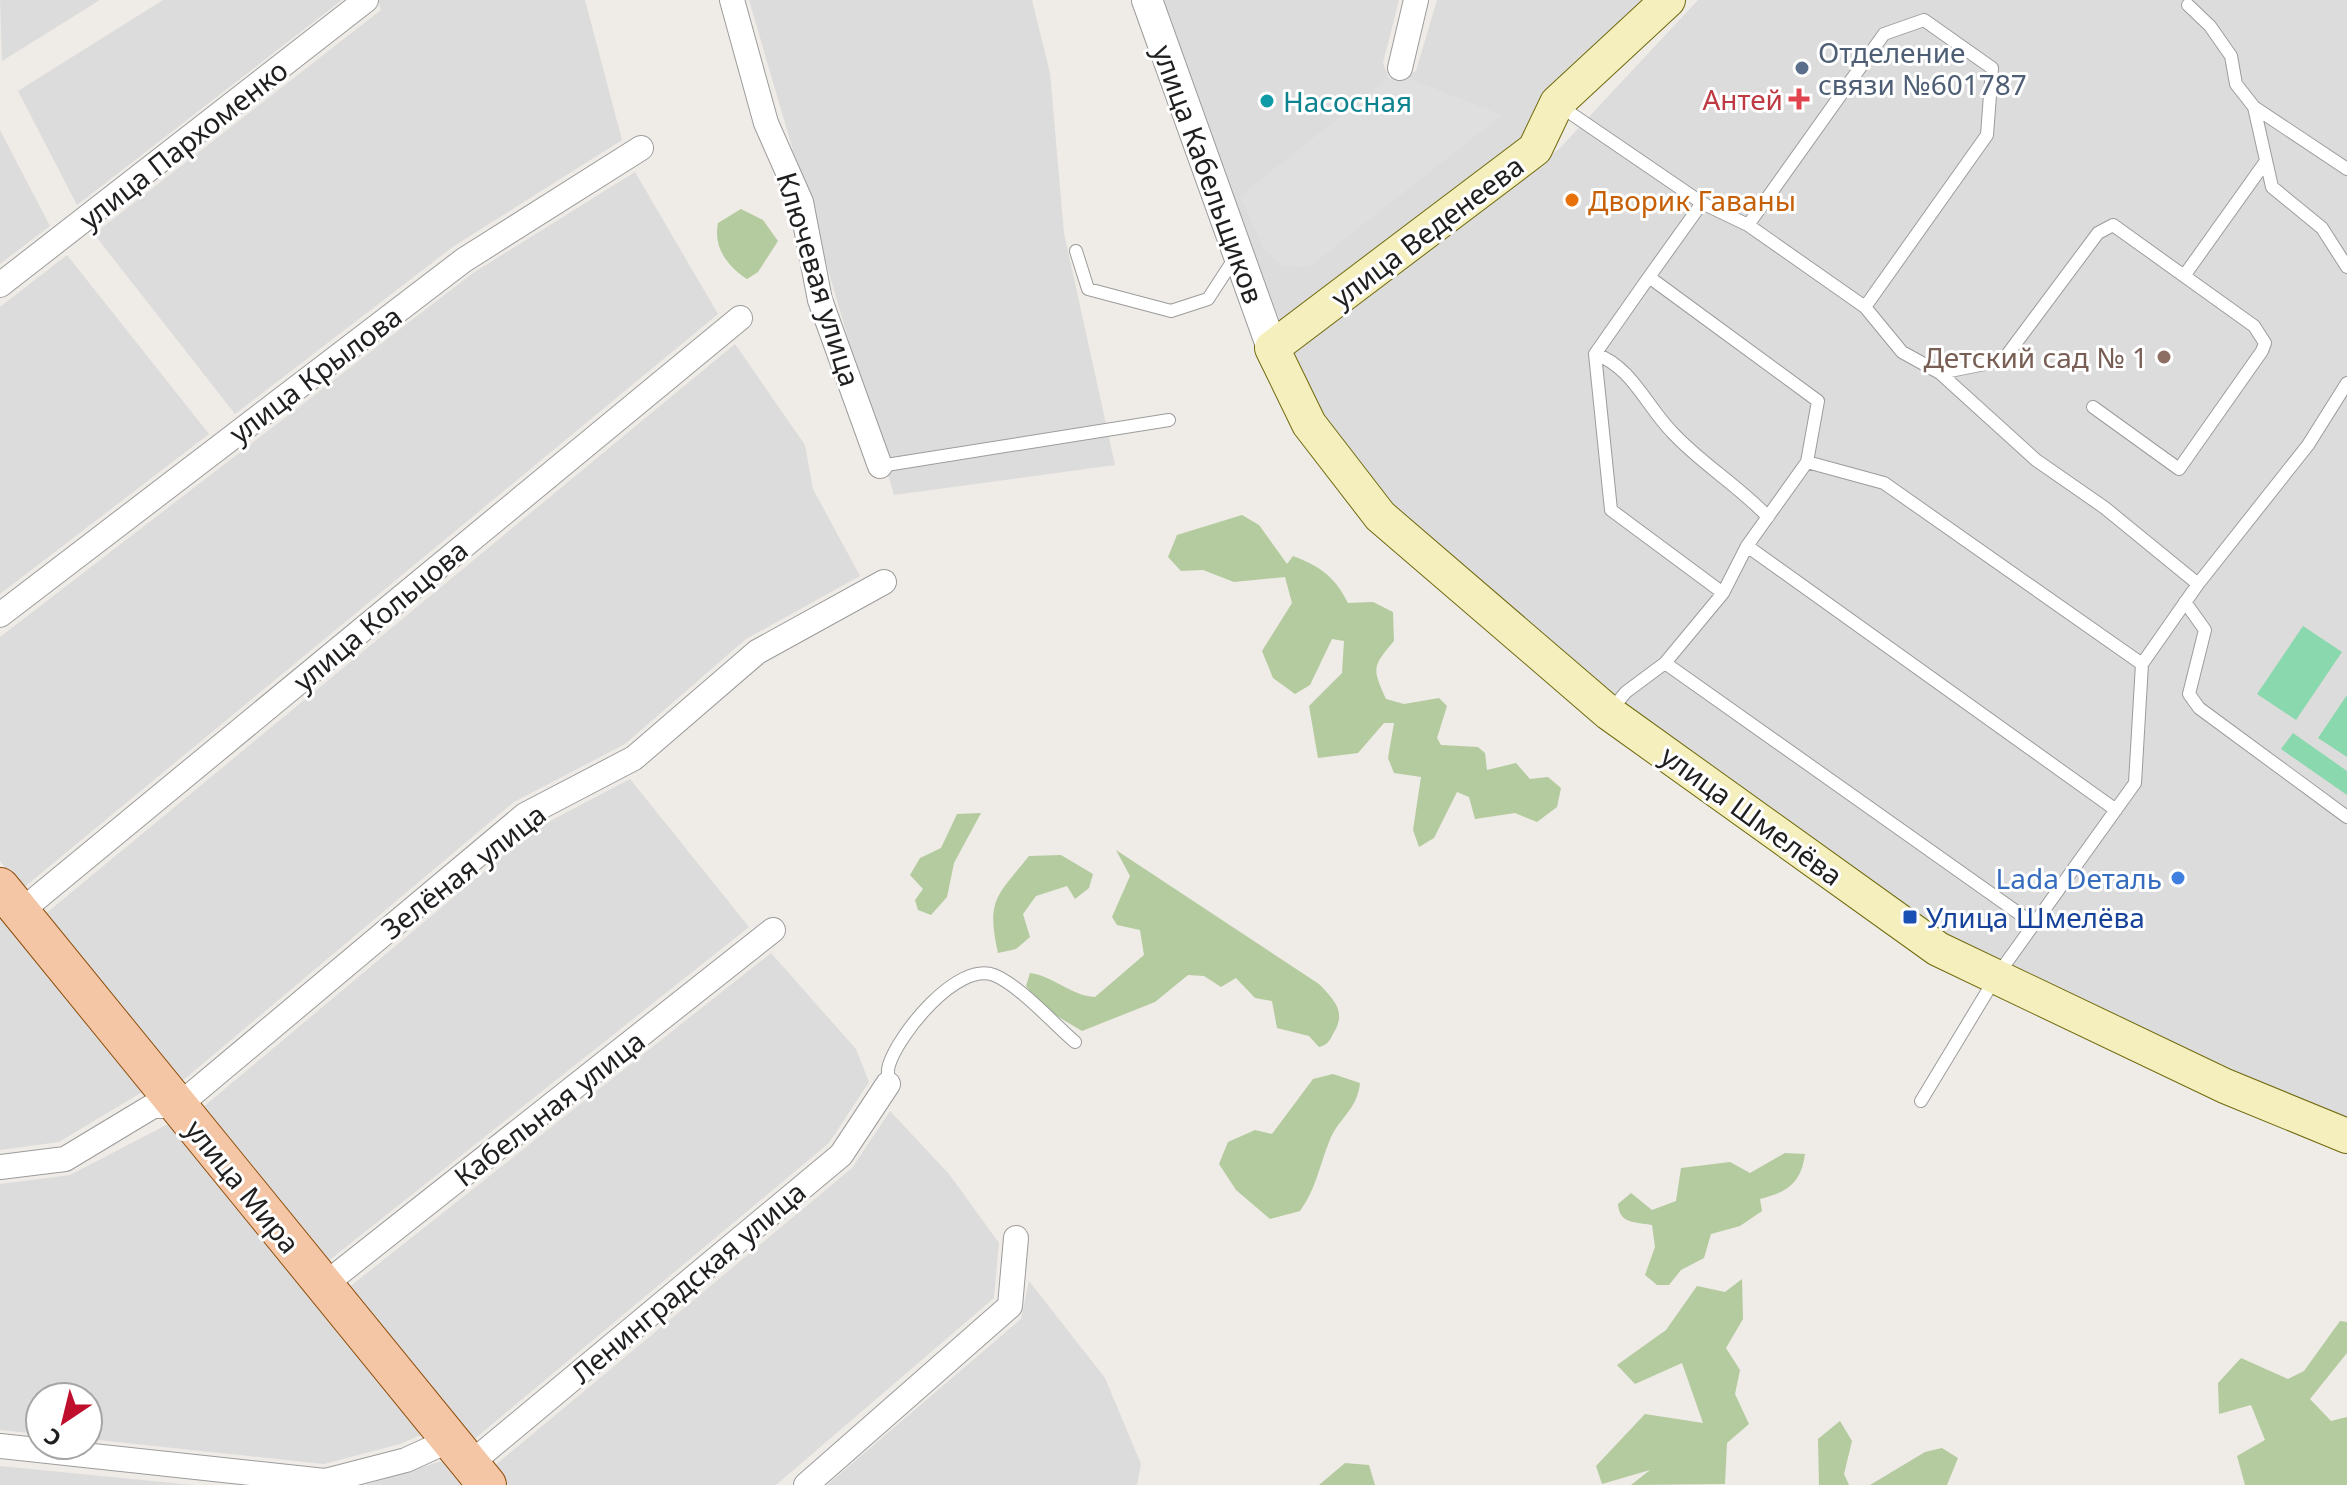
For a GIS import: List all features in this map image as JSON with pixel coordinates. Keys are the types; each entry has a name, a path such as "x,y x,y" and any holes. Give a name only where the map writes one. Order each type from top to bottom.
{"main road":[{"name":"улица Веденеева","path":"1272,348 1535,149 1557,103 1668,0"},
{"name":"улица Шмелёва","path":"1272,348 1309,424 1380,516 1609,713 1938,949 2225,1086 2347,1136"},
{"name":"улица Мира","path":"10,900 469,1463"}],"street":[{"name":"Ключевая улица","path":"732,0 766,123 801,202 820,300 880,466"},
{"name":"улица Кабельщиков","path":"1147,0 1272,348"},
{"path":"1400,68 1416,0"},
{"name":"улица Пархоменко","path":"0,285 366,1"},
{"name":"улица Крылова","path":"0,615 464,260 641,148"},
{"name":"улица Кольцова","path":"10,900 740,318"},
{"name":"Зелёная улица","path":"178,1106 525,815 634,758 757,652 884,582"},
{"name":"Кабельная улица","path":"324,1285 773,930"},
{"name":"Ленинградская улица","path":"0,1446 325,1481 406,1460 469,1463 841,1155 888,1084"},
{"path":"0,1167 65,1159 153,1106 178,1106"},
{"path":"806,1485 1010,1306 1016,1238"}],"lane":[{"path":"2186,2 2210,26 2231,56 2236,84 2254,107 2347,169"},
{"path":"1748,225 1884,34 1924,20 1992,68 1987,135 1865,307"},
{"path":"1557,103 1702,203 1748,225 1865,307 1902,352 1940,373 2036,460 2105,508 2198,584"},
{"path":"2254,107 2272,187 2322,228 2347,267"},
{"path":"2184,276 2266,161"},
{"path":"1702,203 1595,354 1611,510 1723,593"},
{"path":"1940,373 1995,362 2007,355 2098,233 2113,225 2261,334 2265,343 2179,469 2093,407"},
{"path":"1076,251 1088,289 1171,311 1208,299 1238,253"},
{"path":"1609,713 1626,692 1665,663 1723,593 1747,546 1807,462 1818,401 1649,277"},
{"path":"1595,354 1614,360 1672,433 1745,492 1768,517"},
{"path":"1921,1101 1996,977 2135,783 2142,664 2198,584 2308,445 2347,383"},
{"path":"880,466 1169,420"},
{"path":"1807,462 1884,483 2142,664"},
{"path":"1747,546 2116,810"},
{"path":"2185,602 2205,630 2189,694 2199,708 2347,817"},
{"path":"1665,663 2034,924"},
{"path":"888,1084 889,1065 917,1021 948,986 972,973 993,975 1075,1042"}],"shaded area":[{"path":"0,0 100,0 2,61"},
{"path":"163,0 342,0 77,205 18,91"},
{"path":"378,0 585,0 622,140 454,246 235,414 94,234 381,10"},
{"path":"749,0 1032,0 1050,73 1064,233 1115,465 894,495"},
{"path":"1158,0 1399,0 1383,63 1390,81 1416,71 1437,0 1643,0 1545,91 1522,139 1280,321"},
{"path":"1698,0 2347,0 2347,1124 1944,945 1634,723 1389,516 1289,378 1293,347 1559,149"},
{"path":"1395,73 1502,115 1309,267 1282,266 1263,247 1240,196"},
{"path":"0,130 50,226 0,264"},
{"path":"635,172 718,314 22,889 0,861 0,637 473,273"},
{"path":"67,255 209,434 0,594 0,307"},
{"path":"735,344 805,445 813,489 860,576 746,639 625,744 514,802 181,1082 44,915"},
{"path":"630,779 749,927 327,1262 202,1108 535,829"},
{"path":"0,914 144,1091 59,1142 0,1150"},
{"path":"771,953 856,1049 869,1082 829,1143 472,1441 348,1288"},
{"path":"890,1111 949,1174 999,1243 994,1298 776,1485 508,1485 493,1467 852,1168"},
{"path":"170,1123 423,1434 400,1444 324,1464 104,1441 104,1381 24,1381 24,1432 0,1430 0,1184 70,1175"},
{"path":"1029,1281 1105,1378 1141,1464 1137,1485 827,1485 1021,1319"},
{"path":"445,1460 465,1485 365,1485"},
{"path":"0,1466 193,1485 0,1485"}],"green space":[{"path":"741,209 763,220 778,241 758,272 747,279 723,255 717,232 718,223"},
{"path":"1242,515 1259,525 1287,564 1293,556 1319,569 1332,579 1348,603 1373,602 1393,612 1394,641 1376,668 1386,699 1404,704 1439,698 1447,706 1437,738 1441,745 1478,747 1485,753 1487,770 1516,763 1530,779 1548,777 1561,788 1557,807 1537,822 1515,813 1475,819 1469,797 1457,792 1434,838 1419,847 1413,830 1421,777 1394,773 1388,758 1394,723 1384,723 1358,753 1318,758 1309,706 1342,673 1344,641 1332,639 1310,685 1295,694 1273,678 1262,651 1292,603 1285,577 1234,582 1203,570 1181,571 1168,557 1177,535"},
{"path":"2303,626 2342,652 2296,720 2257,694"},
{"path":"2347,695 2347,757 2318,738"},
{"path":"2293,733 2347,771 2347,795 2281,749"},
{"path":"981,813 954,863 947,897 931,915 918,910 915,900 923,889 910,875 920,858 941,848 957,814"},
{"path":"1116,850 1319,984 1334,1001 1339,1013 1337,1026 1328,1043 1319,1047 1309,1036 1277,1028 1272,1001 1255,998 1236,978 1221,987 1204,976 1188,975 1155,1002 1082,1031 1042,1007 1026,986 1030,973 1095,997 1144,955 1140,930 1117,925 1112,917 1130,876"},
{"path":"1061,855 1093,874 1089,888 1075,899 1067,886 1036,896 1023,914 1030,937 1016,949 998,953 993,921 1002,890 1029,856"},
{"path":"1333,1074 1360,1083 1355,1101 1333,1134 1314,1186 1300,1211 1270,1219 1236,1190 1219,1164 1228,1142 1255,1130 1272,1134 1313,1079"},
{"path":"1785,1153 1805,1154 1792,1185 1760,1199 1762,1211 1740,1226 1711,1234 1704,1258 1681,1270 1669,1285 1657,1285 1645,1275 1655,1247 1652,1225 1625,1219 1618,1204 1631,1193 1652,1210 1676,1201 1681,1168 1730,1162 1750,1173"},
{"path":"1742,1279 1743,1319 1726,1348 1740,1370 1735,1394 1749,1424 1727,1443 1725,1484 1631,1485 1650,1470 1602,1484 1596,1466 1645,1414 1703,1423 1682,1363 1635,1384 1617,1365 1666,1330 1697,1286 1725,1292"},
{"path":"2340,1321 2347,1322 2347,1353 2310,1399 2331,1421 2347,1417 2347,1485 2245,1485 2237,1456 2265,1440 2251,1405 2219,1414 2218,1383 2241,1358 2288,1379 2304,1371"},
{"path":"1840,1421 1852,1441 1844,1474 1849,1485 1819,1485 1818,1439"},
{"path":"1942,1448 1958,1458 1947,1485 1870,1485 1925,1452"},
{"path":"1345,1463 1369,1465 1375,1485 1319,1485"}],"place":[{"name":"Отделение связи №601787","path":"1802,68"},
{"name":"Антей","path":"1799,99"},
{"name":"Насосная","path":"1267,101"},
{"name":"Дворик Гаваны","path":"1572,200"},
{"name":"Детский сад № 1","path":"2164,357"},
{"name":"Lada Dеталь","path":"2178,878"},
{"name":"Улица Шмелёва","path":"1910,917"}]}
